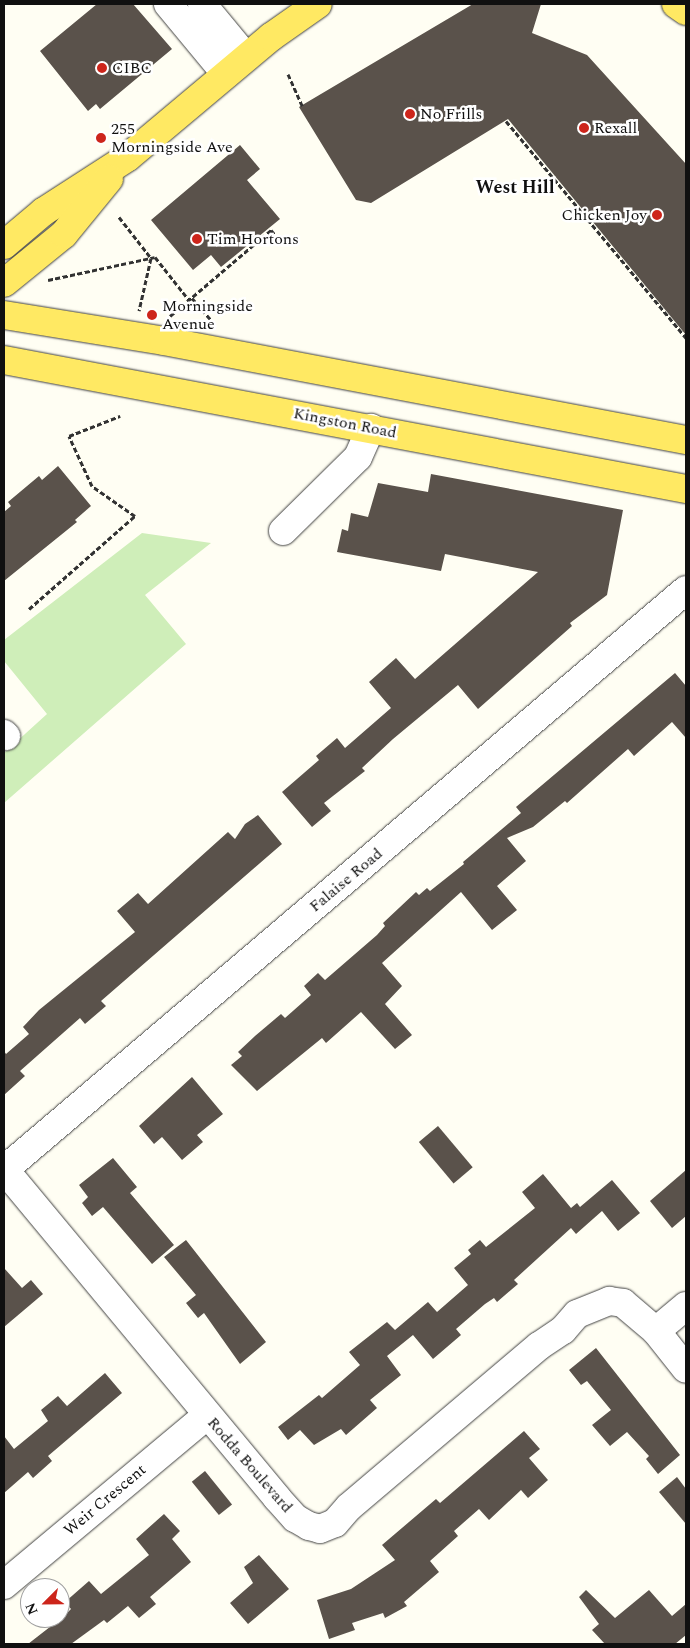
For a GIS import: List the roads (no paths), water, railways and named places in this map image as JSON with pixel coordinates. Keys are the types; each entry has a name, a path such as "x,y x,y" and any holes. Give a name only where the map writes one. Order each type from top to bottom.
{"main road":[{"path":"4,245 43,212 128,157 236,66 318,4"},
{"path":"676,4 686,11"},
{"path":"4,283 64,234 128,157"},
{"path":"4,315 164,341 686,440"},
{"name":"Kingston Road","path":"4,360 686,489"}],"street":[{"path":"168,4 236,66"},
{"path":"202,4 236,66"},
{"path":"282,531 358,457 371,428"},
{"name":"Falaise Road","path":"4,1169 686,590"},
{"name":"Rodda Boulevard","path":"4,1169 207,1415 295,1518 320,1529 334,1523 486,1391 563,1330 577,1314 609,1301 623,1302 656,1331 686,1369"},
{"path":"656,1331 686,1306"},
{"name":"Weir Crescent","path":"4,1585 207,1415"}],"place":[{"name":"CIBC","path":"102,68"},
{"name":"No Frills","path":"410,114"},
{"name":"Rexall","path":"584,128"},
{"name":"255 Morningside Ave","path":"101,138"},
{"name":"Chicken Joy","path":"657,215"},
{"name":"Tim Hortons","path":"197,239"},
{"name":"Morningside Avenue","path":"152,315"}],"district":[{"name":"West Hill","path":"515,188"}]}
